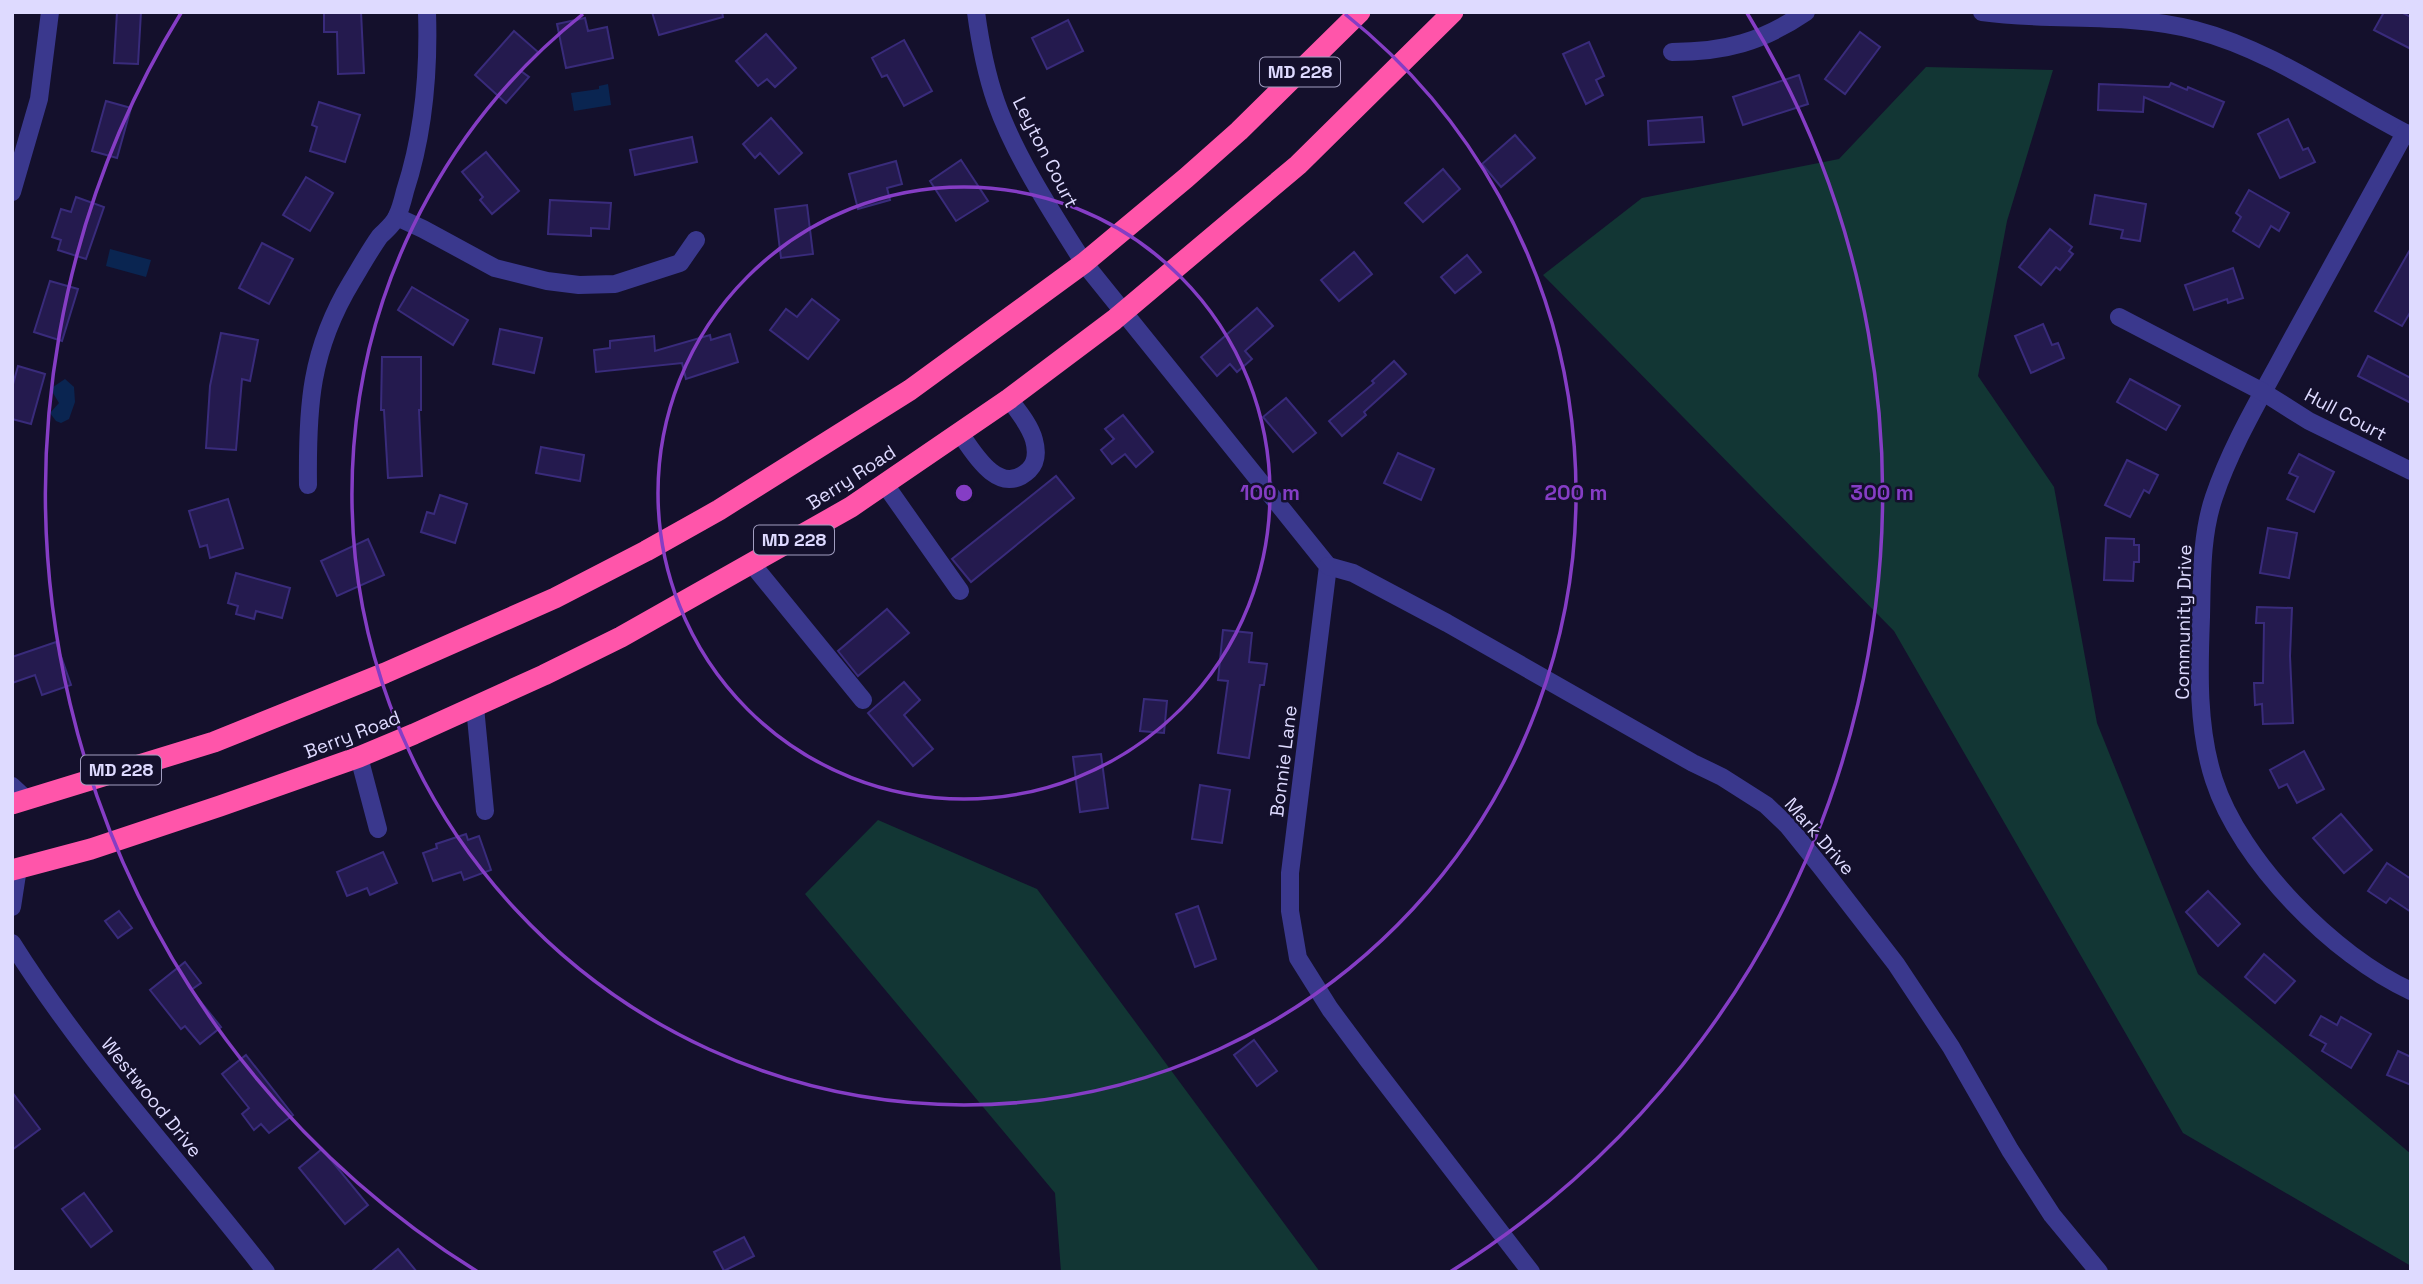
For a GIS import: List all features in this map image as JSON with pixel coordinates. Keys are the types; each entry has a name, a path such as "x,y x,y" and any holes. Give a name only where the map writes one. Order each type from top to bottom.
{"highway":[{"name":"MD 228","path":"17,796 214,742 385,673 578,586 719,510 945,365 1084,263 1239,131 1360,12"},
{"name":"Berry Road","path":"15,869 91,849 359,757 621,637 851,507 1009,398 1124,312 1297,164 1453,12"}],"street":[{"path":"12,192 38,99 50,12"},
{"path":"308,485 307,432 311,390 321,346 352,280 379,238 397,217 419,141 428,58 427,12"},
{"name":"Leyton Court","path":"976,12 996,103 1033,178 1084,263"},
{"path":"1672,52 1705,52 1732,47 1777,30 1806,12"},
{"name":"Community Drive","path":"1984,12 2050,18 2134,19 2194,30 2231,41 2266,58 2408,134 2263,391 2234,448 2213,499 2202,562 2199,679 2203,724 2213,779 2226,811 2245,842 2299,908 2359,962 2411,991"},
{"path":"397,217 495,268 547,281 579,285 615,284 680,263 696,240"},
{"path":"1084,263 1328,566"},
{"name":"Hull Court","path":"2119,317 2263,391 2309,421 2411,471"},
{"path":"960,433 989,471 1006,480 1018,479 1031,468 1037,457 1029,428 1009,398"},
{"path":"884,483 960,591"},
{"path":"751,564 863,700"},
{"name":"Bonnie Lane","path":"1328,566 1290,873 1290,911 1298,958 1330,1009 1531,1272"},
{"name":"Mark Drive","path":"1328,566 1353,573 1447,622 1722,777 1766,805 1788,826 1896,964 1951,1047 2010,1150 2052,1215 2099,1272"},
{"path":"475,706 485,811"},
{"path":"359,757 378,829"},
{"path":"12,906 15,869"},
{"name":"Westwood Drive","path":"12,943 41,989 85,1048 266,1272"}],"green space":[{"path":"1926,67 2053,70 2007,221 1978,376 2054,487 2097,723 2198,974 2411,1154 2411,1266 2183,1133 1894,631 1543,275 1642,198 1839,159"},
{"path":"878,820 1037,889 1320,1272 1061,1272 1055,1193 805,894"}],"water":[{"path":"608,84 611,105 574,111 571,93 599,89 599,86"},
{"path":"110,249 151,260 146,277 106,266"},
{"path":"65,379 74,387 75,402 69,419 61,423 50,413 59,403 53,393 53,387"}],"building":[{"path":"117,12 141,12 138,64 114,63"},
{"path":"324,12 361,12 364,73 338,74 337,32 324,32"},
{"path":"652,12 722,12 723,17 659,35"},
{"path":"2384,12 2401,12 2411,17 2411,49 2374,30"},
{"path":"585,18 588,31 607,27 613,58 566,68 557,24"},
{"path":"1068,20 1083,51 1047,69 1032,38"},
{"path":"514,31 538,52 521,71 529,77 506,103 475,75"},
{"path":"1860,32 1880,47 1845,94 1825,79"},
{"path":"766,34 796,68 775,87 767,79 758,86 736,61"},
{"path":"904,40 932,91 904,106 887,75 882,77 872,58"},
{"path":"1589,42 1604,76 1596,80 1603,95 1586,104 1563,54"},
{"path":"1799,75 1808,104 1743,125 1733,97"},
{"path":"2171,83 2224,102 2213,127 2144,97 2143,112 2098,110 2099,84 2169,87"},
{"path":"106,101 131,108 117,158 92,151"},
{"path":"319,102 360,115 345,162 310,151 317,127 312,125"},
{"path":"1702,117 1704,142 1649,145 1648,121"},
{"path":"771,118 802,153 779,174 760,153 755,158 743,144"},
{"path":"2288,119 2303,150 2308,148 2315,162 2280,178 2258,134"},
{"path":"1515,135 1535,158 1501,187 1482,164"},
{"path":"692,137 697,162 635,175 630,150"},
{"path":"486,152 519,191 492,214 480,200 483,197 462,172"},
{"path":"961,160 988,201 956,221 930,181"},
{"path":"896,161 902,184 887,188 890,200 858,209 849,174"},
{"path":"1443,169 1460,189 1423,222 1405,203"},
{"path":"306,177 333,193 310,231 283,215"},
{"path":"2249,190 2289,213 2279,231 2271,226 2259,247 2233,231 2241,217 2236,213"},
{"path":"2095,195 2146,204 2140,241 2121,238 2123,230 2090,224"},
{"path":"76,197 104,207 86,259 58,250 61,240 52,237 61,209 71,212"},
{"path":"550,200 611,203 609,229 591,228 591,236 548,234"},
{"path":"807,205 813,254 781,258 775,209"},
{"path":"2050,229 2072,247 2069,251 2073,254 2060,270 2056,267 2041,285 2019,267"},
{"path":"262,243 293,259 269,304 239,288"},
{"path":"2411,248 2411,311 2402,326 2375,311"},
{"path":"1354,252 1372,274 1339,301 1321,280"},
{"path":"1467,255 1481,272 1455,293 1441,277"},
{"path":"2233,268 2243,298 2228,303 2227,299 2194,310 2185,285"},
{"path":"50,281 78,289 62,341 34,332"},
{"path":"412,287 468,320 453,345 398,310"},
{"path":"812,299 839,320 808,359 770,330 786,309 797,317"},
{"path":"1257,308 1273,326 1245,351 1252,359 1237,372 1230,364 1217,376 1201,357"},
{"path":"2043,324 2052,345 2058,343 2064,358 2031,373 2015,336"},
{"path":"500,329 542,338 534,373 493,364"},
{"path":"221,333 258,340 250,381 242,379 236,450 206,448 210,386"},
{"path":"730,334 738,362 686,379 682,363 596,372 594,350 610,348 610,341 654,336 655,351 710,335 711,340"},
{"path":"2368,356 2411,378 2411,403 2358,376"},
{"path":"382,357 421,357 419,410 422,476 388,478 384,410 381,410"},
{"path":"1394,361 1406,374 1342,436 1329,421 1374,383 1372,381"},
{"path":"18,366 45,374 31,424 12,419 12,388"},
{"path":"2130,379 2180,406 2166,430 2117,402"},
{"path":"1286,398 1316,433 1293,452 1263,417"},
{"path":"1123,415 1153,452 1136,467 1125,454 1112,464 1101,450 1114,439 1105,429"},
{"path":"541,447 584,455 580,481 536,473"},
{"path":"1398,453 1434,469 1421,500 1384,483"},
{"path":"2299,454 2334,472 2314,512 2287,499 2298,477 2289,473"},
{"path":"2127,460 2158,475 2149,493 2144,490 2130,517 2105,505"},
{"path":"1056,476 1074,498 971,582 952,559"},
{"path":"440,495 467,504 455,543 421,532 427,512 434,514"},
{"path":"228,499 243,548 210,558 207,545 200,547 189,511"},
{"path":"2268,528 2297,533 2289,578 2260,573"},
{"path":"2106,538 2134,539 2134,545 2139,545 2139,562 2134,562 2133,581 2104,580"},
{"path":"368,539 384,575 337,596 321,561"},
{"path":"236,573 290,588 282,618 256,611 254,619 236,614 238,606 228,603"},
{"path":"2257,607 2292,608 2290,656 2293,723 2263,724 2262,704 2255,705 2254,683 2263,683 2264,623 2256,623"},
{"path":"887,609 909,633 858,676 838,651"},
{"path":"1223,630 1252,633 1249,662 1267,664 1264,685 1260,685 1249,758 1218,753 1228,681 1218,680"},
{"path":"56,642 71,685 42,695 35,675 12,683 12,657"},
{"path":"904,682 920,700 904,715 933,749 913,766 868,713"},
{"path":"1144,699 1167,701 1164,733 1140,731"},
{"path":"2304,751 2324,789 2297,803 2287,784 2279,788 2270,770"},
{"path":"1101,754 1108,808 1080,812 1073,757"},
{"path":"1200,785 1230,790 1222,843 1192,839"},
{"path":"2341,814 2372,850 2344,873 2313,838"},
{"path":"466,834 468,840 479,836 491,870 464,880 461,872 433,881 423,853 437,848 436,844"},
{"path":"383,852 397,883 370,895 367,888 347,896 337,872"},
{"path":"2387,863 2411,879 2411,912 2390,898 2386,903 2368,891"},
{"path":"2208,891 2240,924 2218,946 2186,912"},
{"path":"1198,906 1216,959 1195,967 1176,914"},
{"path":"119,911 132,928 118,938 105,921"},
{"path":"2264,954 2295,981 2275,1003 2245,977"},
{"path":"185,962 201,983 191,990 221,1027 200,1044 185,1026 181,1029 150,990"},
{"path":"2321,1016 2337,1025 2341,1017 2371,1034 2351,1068 2322,1051 2326,1044 2310,1035"},
{"path":"1254,1040 1277,1071 1257,1086 1234,1055"},
{"path":"2398,1051 2411,1057 2411,1085 2387,1075"},
{"path":"246,1055 293,1115 269,1133 261,1124 254,1130 242,1114 249,1108 222,1074"},
{"path":"12,1092 40,1129 12,1150"},
{"path":"322,1149 368,1205 345,1224 299,1168"},
{"path":"84,1193 112,1231 91,1247 62,1209"},
{"path":"744,1237 754,1256 724,1271 714,1252"},
{"path":"398,1249 417,1272 371,1272"}]}
